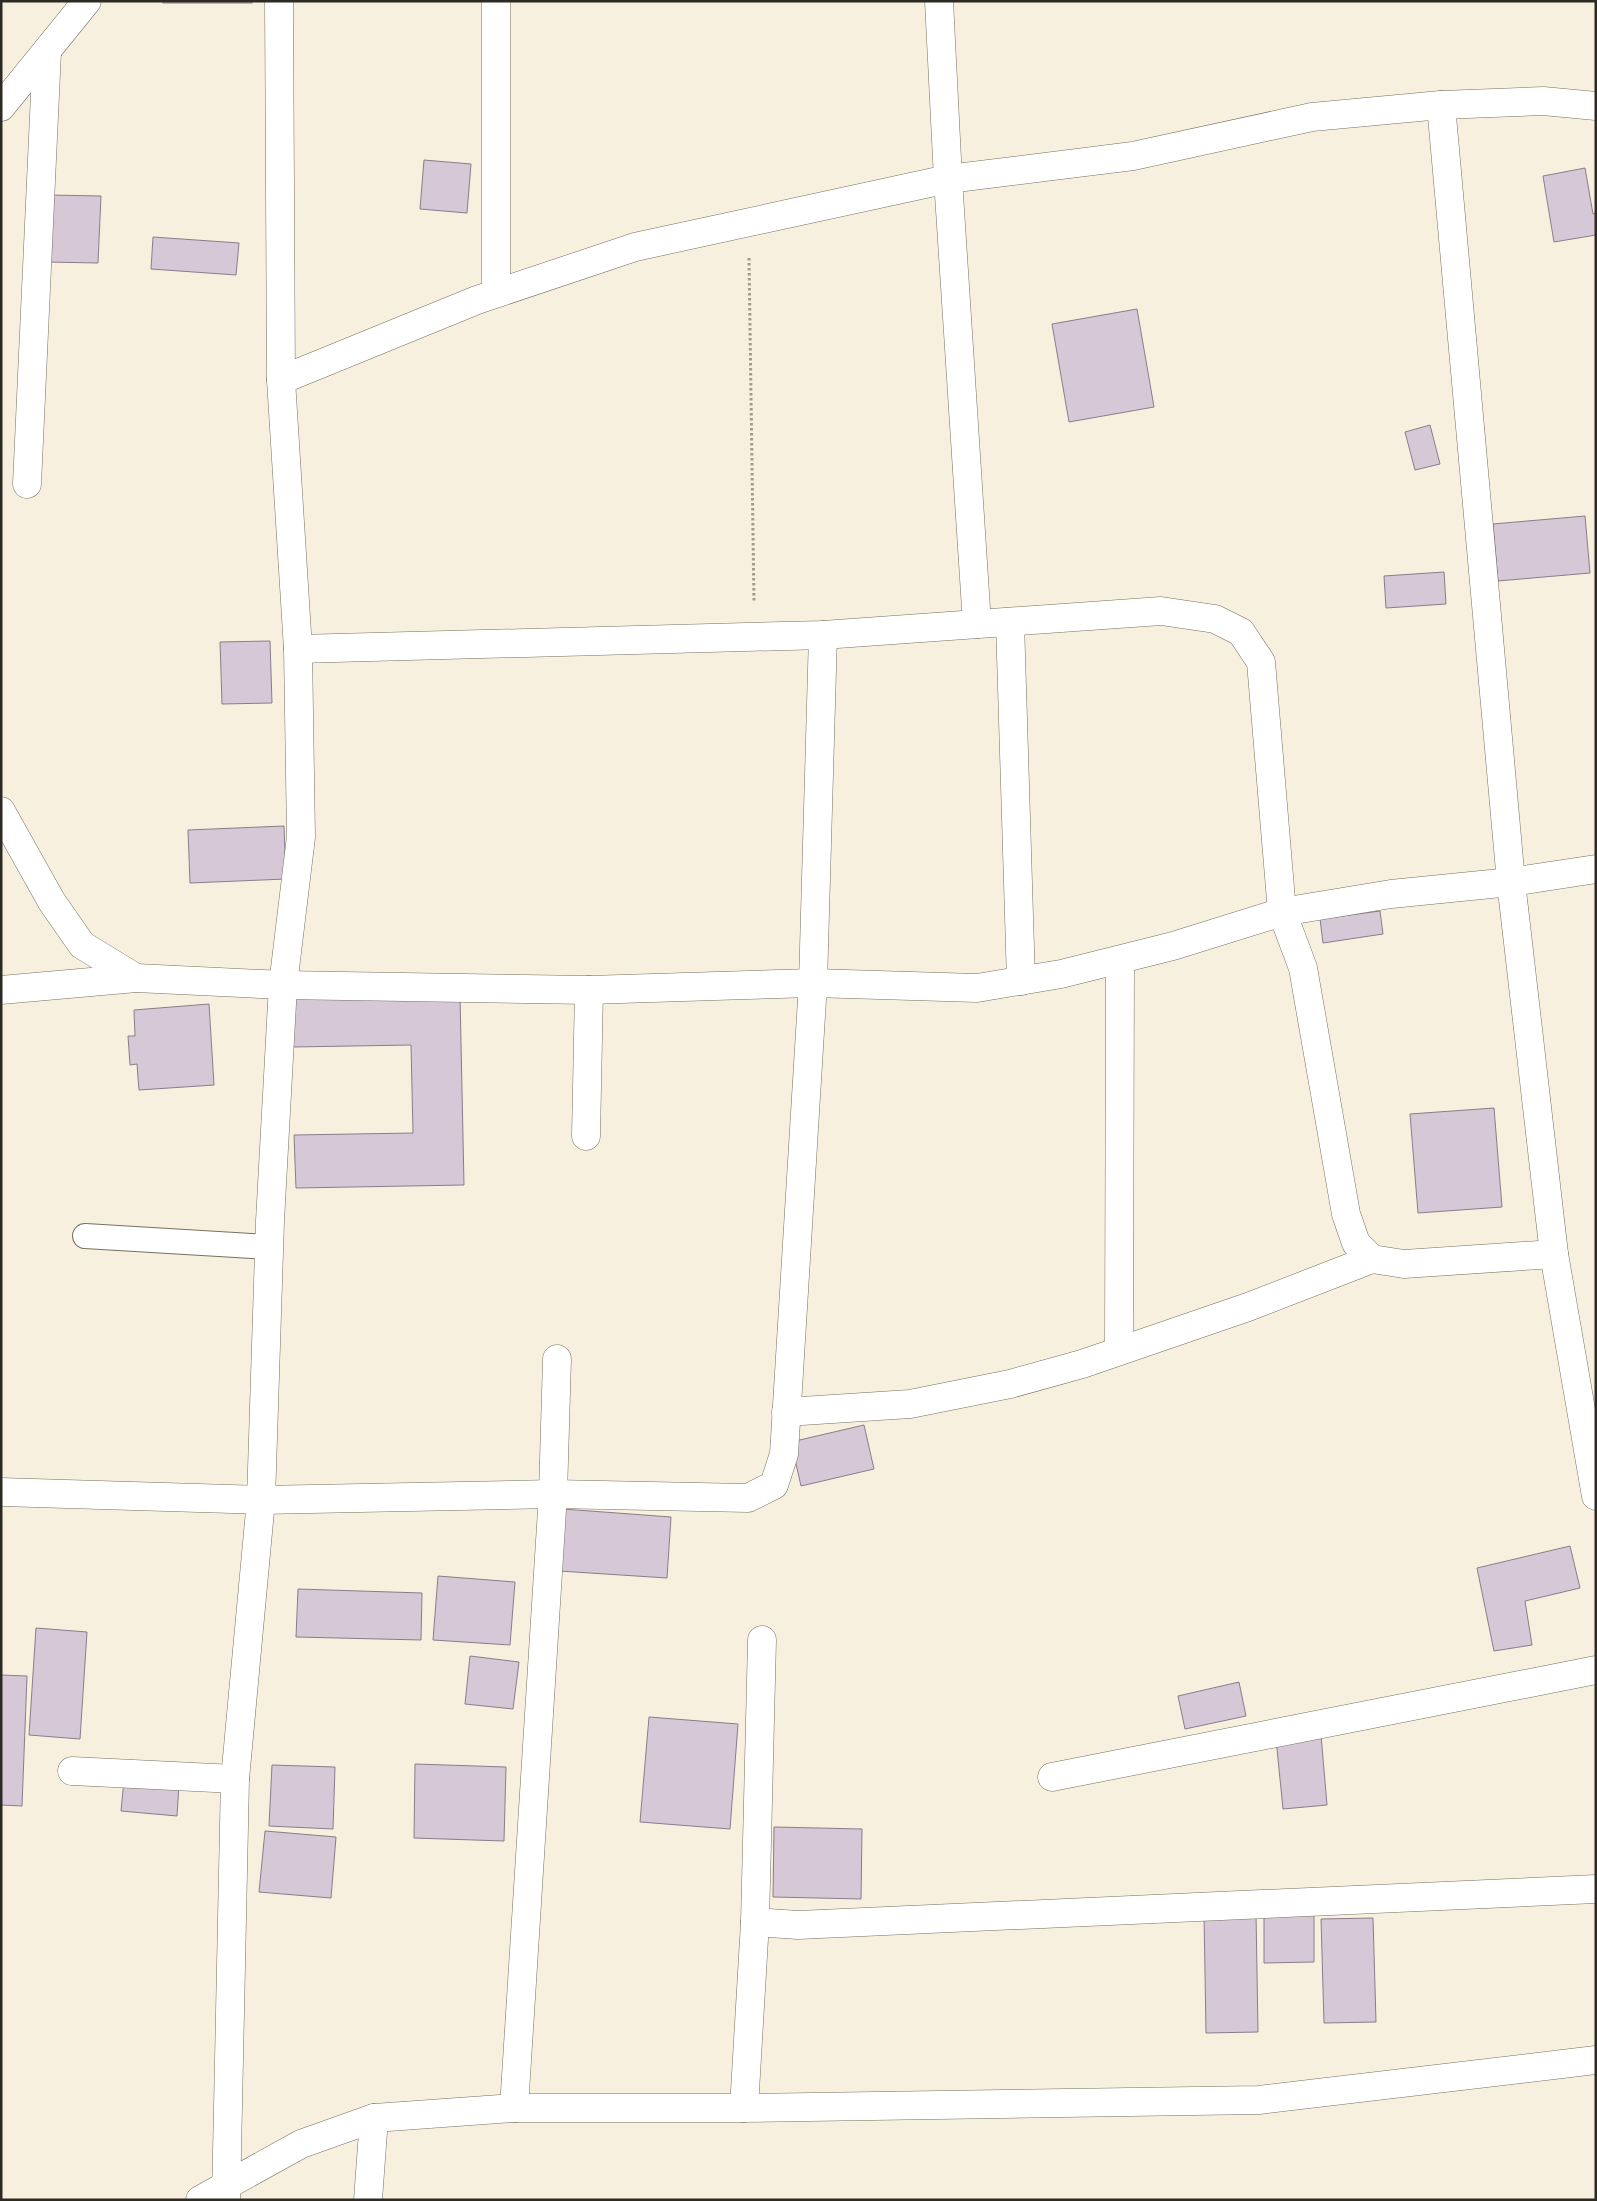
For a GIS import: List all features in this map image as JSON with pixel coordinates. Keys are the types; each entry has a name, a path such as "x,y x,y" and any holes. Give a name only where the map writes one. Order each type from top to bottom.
{"street":[{"path":"1,107 87,1"},
{"path":"226,2192 235,1779 261,1500 270,1247 283,985 301,837 298,649 281,380 279,1"},
{"path":"496,1 496,293"},
{"path":"940,1 948,179 977,624"},
{"path":"27,484 47,51"},
{"path":"281,380 496,293 635,247 948,179 1133,156 1312,117 1441,106 1543,101 1596,106"},
{"path":"1441,106 1511,882 1554,1254 1596,1496"},
{"path":"298,649 823,634 1161,612 1216,619 1241,632 1260,662 1282,912 1303,968 1346,1214 1356,1243 1372,1259"},
{"path":"1010,622 1021,980"},
{"path":"1,1492 261,1500 553,1494 748,1498 774,1485 784,1454 813,983 823,634"},
{"path":"1,811 52,902 82,945 136,978"},
{"path":"1,990 136,978 283,985 589,990 813,983 977,988 1061,974 1120,960 1173,946 1282,912 1390,894 1511,882 1596,869"},
{"path":"1120,960 1120,1351"},
{"path":"586,1136 589,990"},
{"path":"786,1412 910,1404 1010,1384 1082,1364 1248,1307 1372,1259 1404,1264 1554,1254"},
{"path":"514,2108 553,1494 557,1359"},
{"path":"744,2108 755,1922 762,1640"},
{"path":"1052,1778 1596,1670"},
{"path":"72,1771 235,1779"},
{"path":"755,1922 808,1924 1596,1889"},
{"path":"200,2200 226,2192 301,2144 374,2118 514,2108 744,2108 1259,2100 1596,2060"},
{"path":"368,2200 374,2118"}],"lane":[{"path":"85,1236 270,1247"}],"path":[{"path":"748,223 754,636"}],"building":[{"path":"163,1 252,1 252,3 163,3"},
{"path":"424,160 471,164 467,213 420,209"},
{"path":"1585,168 1593,214 1596,213 1596,235 1554,242 1543,176"},
{"path":"50,195 101,196 98,263 47,262"},
{"path":"153,237 239,243 236,275 151,269"},
{"path":"1137,309 1154,407 1069,422 1052,324"},
{"path":"1430,425 1440,464 1415,470 1405,432"},
{"path":"1585,516 1590,573 1498,581 1493,524"},
{"path":"1444,572 1446,604 1386,608 1384,576"},
{"path":"270,641 272,703 222,704 220,642"},
{"path":"284,826 286,879 190,883 188,830"},
{"path":"1380,911 1383,934 1323,943 1320,919"},
{"path":"460,995 464,1185 296,1188 294,1135 413,1133 411,1045 293,1047 292,999"},
{"path":"209,1004 214,1085 139,1090 137,1064 130,1065 128,1036 135,1036 134,1010"},
{"path":"1494,1108 1502,1207 1418,1213 1410,1114"},
{"path":"864,1425 874,1469 801,1486 791,1442"},
{"path":"563,1509 671,1517 667,1578 559,1571"},
{"path":"1570,1546 1580,1588 1525,1601 1532,1645 1494,1651 1477,1568"},
{"path":"438,1576 515,1582 510,1645 433,1640"},
{"path":"298,1589 422,1593 421,1640 296,1637"},
{"path":"36,1628 87,1632 80,1739 29,1735"},
{"path":"470,1656 519,1662 513,1709 465,1704"},
{"path":"1,1675 27,1676 22,1806 1,1805"},
{"path":"1239,1682 1246,1716 1185,1729 1178,1696"},
{"path":"649,1717 738,1724 730,1829 640,1822"},
{"path":"1321,1735 1327,1805 1283,1809 1276,1739"},
{"path":"415,1764 506,1767 504,1841 414,1838"},
{"path":"272,1765 335,1767 333,1829 269,1826"},
{"path":"124,1780 179,1785 177,1816 121,1811"},
{"path":"774,1827 862,1829 861,1899 773,1897"},
{"path":"265,1831 336,1837 331,1898 259,1892"},
{"path":"1256,1913 1258,2032 1206,2033 1204,1914"},
{"path":"1264,1915 1314,1915 1314,1962 1264,1963"},
{"path":"1373,1918 1376,2022 1324,2023 1321,1919"}]}
